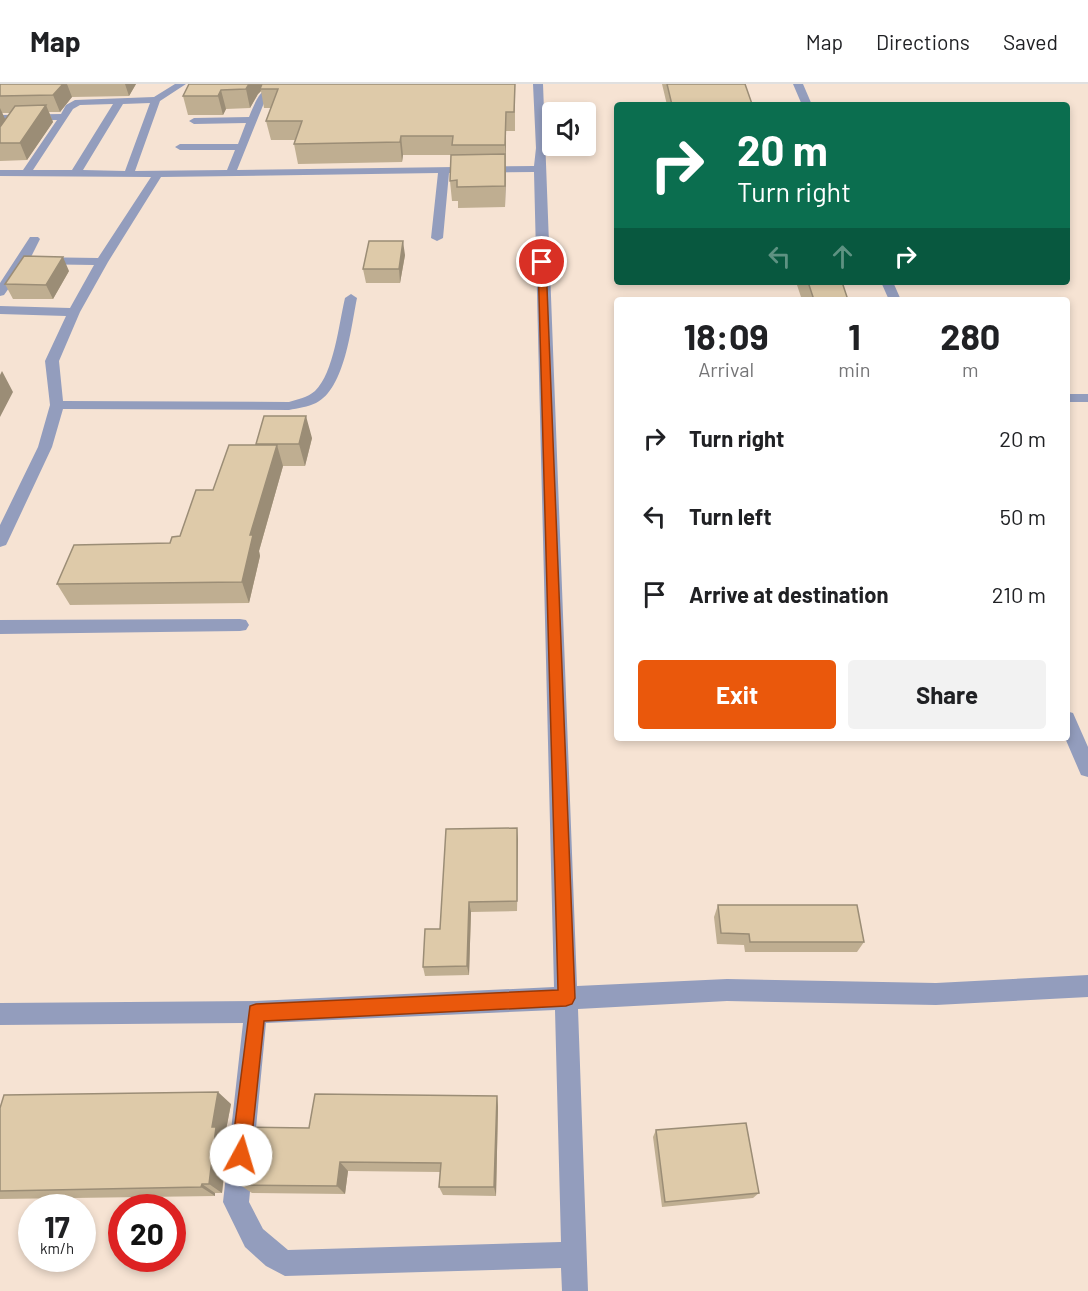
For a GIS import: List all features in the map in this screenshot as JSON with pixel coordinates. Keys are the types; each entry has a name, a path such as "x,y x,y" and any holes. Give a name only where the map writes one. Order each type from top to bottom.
{"lane":[{"path":"26,173 69,107 78,102 156,100 181,84"},
{"path":"231,172 262,97 268,90 289,84"},
{"path":"538,84 575,1291"},
{"path":"798,84 806,102"},
{"path":"75,174 120,100"},
{"path":"129,174 156,100"},
{"path":"0,118 16,122 64,117"},
{"path":"194,121 252,120"},
{"path":"180,147 241,147"},
{"path":"0,173 158,174 539,169"},
{"path":"437,237 444,170"},
{"path":"0,541 45,447 57,405 52,361 74,312 102,262 158,174"},
{"path":"0,292 23,260 34,239"},
{"path":"23,260 102,262"},
{"path":"57,405 289,406 313,400 326,388 332,375 351,298"},
{"path":"0,310 74,312"},
{"path":"1070,398 1088,398"},
{"path":"0,627 240,625"},
{"path":"1070,727 1088,769"},
{"path":"0,1014 256,1012 727,990 936,994 1088,986"},
{"path":"256,1012 236,1202 247,1230 263,1249 285,1263 574,1255"}],"shaded area":[{"path":"0,84 1088,84 1088,1291 0,1291"}],"building":[{"path":"0,84 63,84 53,95 0,96"},
{"path":"189,84 249,84 246,89 221,90 218,96 183,96"},
{"path":"262,84 515,84 514,112 506,112 505,145 452,145 453,136 401,136 400,142 294,144 302,121 266,121 278,89 260,89"},
{"path":"667,84 745,84 751,102 671,102"},
{"path":"46,105 20,143 0,143 0,127 15,106"},
{"path":"505,154 505,186 457,187 457,180 450,181 451,155"},
{"path":"369,241 403,241 399,269 363,269"},
{"path":"24,256 63,257 46,285 5,284"},
{"path":"809,285 843,285 847,297 813,297"},
{"path":"264,416 306,416 299,444 256,444"},
{"path":"229,445 277,445 250,535 253,535 242,582 57,584 74,545 170,543 172,537 180,536 196,490 213,490"},
{"path":"517,828 517,901 469,902 467,966 423,967 425,929 440,929 446,829"},
{"path":"718,905 857,905 864,942 750,942 749,934 721,933"},
{"path":"218,1092 212,1127 216,1127 209,1184 202,1184 201,1187 0,1191 0,1108 4,1095"},
{"path":"315,1094 497,1096 494,1187 439,1187 441,1163 340,1162 337,1186 240,1185 246,1127 309,1128"},
{"path":"746,1123 759,1193 665,1202 656,1130"}],"route":[{"path":"241,1155 256,1012 566,998 542,262"}]}
